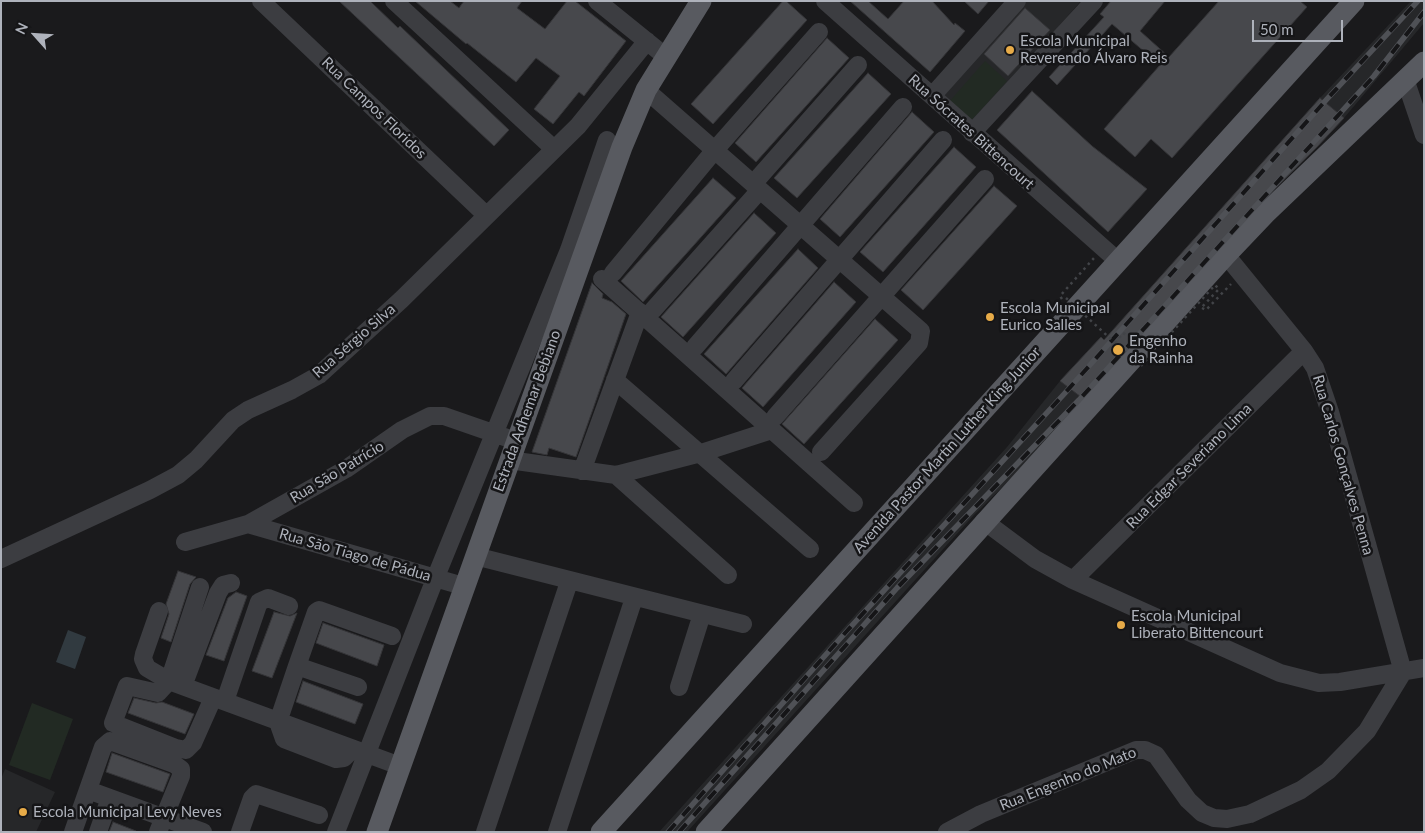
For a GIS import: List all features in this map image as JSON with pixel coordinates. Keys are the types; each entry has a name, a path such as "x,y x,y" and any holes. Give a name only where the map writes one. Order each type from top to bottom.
{"main road":[{"name":"Estrada Adhemar Bebiano","path":"377,832 512,451 615,144 666,56 701,1"},
{"name":"Avenida Pastor Martin Luther King Junior","path":"600,832 1354,1"},
{"path":"706,832 984,521 1264,214 1424,62"}],"street":[{"name":"Rua Campos Floridos","path":"261,1 486,215"},
{"path":"394,1 554,149"},
{"path":"596,1 666,56"},
{"name":"Rua Sócrates Bittencourt","path":"824,1 1118,261"},
{"path":"932,96 1017,1"},
{"path":"972,133 1094,1"},
{"path":"820,32 714,151 608,276 774,423 854,503"},
{"name":"Rua Sérgio Silva","path":"1,559 150,490 178,475 196,460 233,420 248,410 292,390 319,375 401,300 578,126 647,41"},
{"path":"582,471 615,380 646,311 756,187 858,65"},
{"path":"1405,79 1424,135"},
{"path":"646,90 920,331 921,339 821,452"},
{"path":"695,347 903,107"},
{"path":"578,126 615,144"},
{"path":"734,381 943,140"},
{"name":"Estrada Adhemar Bebiano","path":"336,832 360,752 435,578 568,250 615,144"},
{"path":"774,423 985,179"},
{"name":"Rua Carlos Gonçalves Penna","path":"1226,255 1304,351 1315,368 1325,396 1402,672"},
{"name":"Rua Edgar Severiano Lima","path":"1074,580 1304,351"},
{"path":"615,380 810,549"},
{"name":"Rua São Patrício","path":"185,542 248,524 346,469 402,430 423,419 444,416 493,433 512,451 582,471 616,474 701,453 774,423"},
{"path":"616,474 728,575"},
{"path":"984,521 1035,559 1074,580 1272,670 1301,680 1340,682 1424,668"},
{"name":"Rua São Tiago de Pádua","path":"248,524 463,586"},
{"path":"475,556 569,582 743,624"},
{"path":"485,832 569,582"},
{"path":"231,583 224,585 218,593 176,684 155,693 127,686 113,723 176,748 186,750 193,743 219,700 259,602 268,598 289,606"},
{"path":"176,684 200,587"},
{"path":"557,832 634,598"},
{"path":"278,722 316,612 319,610 392,636"},
{"path":"159,612 143,659 147,668 176,684 400,766"},
{"path":"679,687 702,614"},
{"path":"297,666 358,686"},
{"name":"Rua Engenho do Mato","path":"947,832 981,814 1136,750 1145,750 1156,755 1188,800 1202,813 1214,818 1227,819 1250,814 1301,790 1328,771 1368,731 1402,672"},
{"path":"74,832 103,747 107,742 114,742 181,769 181,776 160,824"},
{"path":"88,790 110,798 160,824 203,832"},
{"path":"240,832 252,798 256,794 319,815"},
{"path":"98,832 110,798"}],"path":[{"path":"1140,366 1215,285 1219,289 1202,307 1206,310 1240,274"},
{"path":"1066,298 1137,363"},
{"path":"1115,343 1124,333 1127,336"}],"shaded area":[{"name":"Escola Municipal Reverendo Álvaro Reis","path":"1026,1 1081,1 970,127 940,100"},
{"path":"1411,1 1424,1 1424,23 1344,118 1320,98"},
{"path":"985,61 1007,81 969,123 948,103"},
{"path":"1060,381 1084,399 1029,461 974,515 687,832 659,832 1007,447"},
{"path":"68,630 86,637 75,669 56,662"},
{"path":"32,703 73,719 50,780 9,765"},
{"name":"Escola Municipal Levy Neves","path":"5,769 55,792 36,832 1,832 1,779"}],"building":[{"path":"339,1 370,1 398,28 400,26 509,130 494,146"},
{"path":"415,1 450,1 459,8 464,1 522,1 517,8 545,29 567,1 575,1 626,41 584,96 579,92 553,124 534,109 560,76 536,58 516,82 466,44"},
{"path":"783,1 786,1 807,20 713,124 691,104"},
{"path":"850,1 868,1 888,19 904,1 932,1 954,25 955,23 965,31 930,72"},
{"path":"964,1 989,1 978,14"},
{"path":"1111,1 1165,1 1140,31 1169,57 1219,1 1300,1 1307,7 1172,158 1151,139 1135,157 1104,129 1160,65 1112,24 1057,85 1049,77 1104,17 1100,14"},
{"path":"1025,8 1050,30 1008,76 984,54"},
{"path":"827,38 849,58 756,162 735,143"},
{"path":"868,73 891,94 797,198 774,178"},
{"path":"1032,91 1092,146 1147,189 1108,232 997,130"},
{"path":"1320,98 1344,118 1217,246 1081,397 1060,381 1101,337 1104,340"},
{"path":"912,112 934,132 840,237 820,219"},
{"path":"954,147 976,167 883,272 860,252"},
{"path":"713,178 736,198 643,302 621,281"},
{"path":"994,186 1017,206 923,310 901,290"},
{"path":"754,213 776,233 683,337 661,317"},
{"path":"798,249 818,268 726,374 704,354"},
{"path":"834,282 856,302 763,407 742,388"},
{"path":"592,283 603,294 602,298 612,302 626,314 576,457 549,448 547,455 532,452"},
{"path":"875,319 898,340 804,444 782,424"},
{"path":"178,571 196,577 190,584 171,642 161,638 169,614 166,604"},
{"path":"236,592 247,596 224,661 206,655 228,598"},
{"path":"274,612 290,616 297,613 272,678 252,671"},
{"path":"323,623 384,645 377,666 316,643"},
{"path":"303,681 363,704 355,724 296,702"},
{"path":"134,698 156,703 162,702 194,714 185,734 128,713"},
{"path":"112,753 170,774 163,792 106,772"},
{"path":"113,822 136,831 136,832 109,832"}],"railway":[{"path":"668,832 846,632 1065,393 1327,99 1418,1"},
{"path":"679,832 897,588 1079,400 1374,76 1424,12"}],"place":[{"name":"Escola Municipal Reverendo Álvaro Reis","path":"1010,50"},
{"name":"Escola Municipal Eurico Salles","path":"990,317"},
{"name":"Engenho da Rainha","path":"1118,350"},
{"name":"Escola Municipal Liberato Bittencourt","path":"1121,625"},
{"name":"Escola Municipal Levy Neves","path":"23,812"}]}
